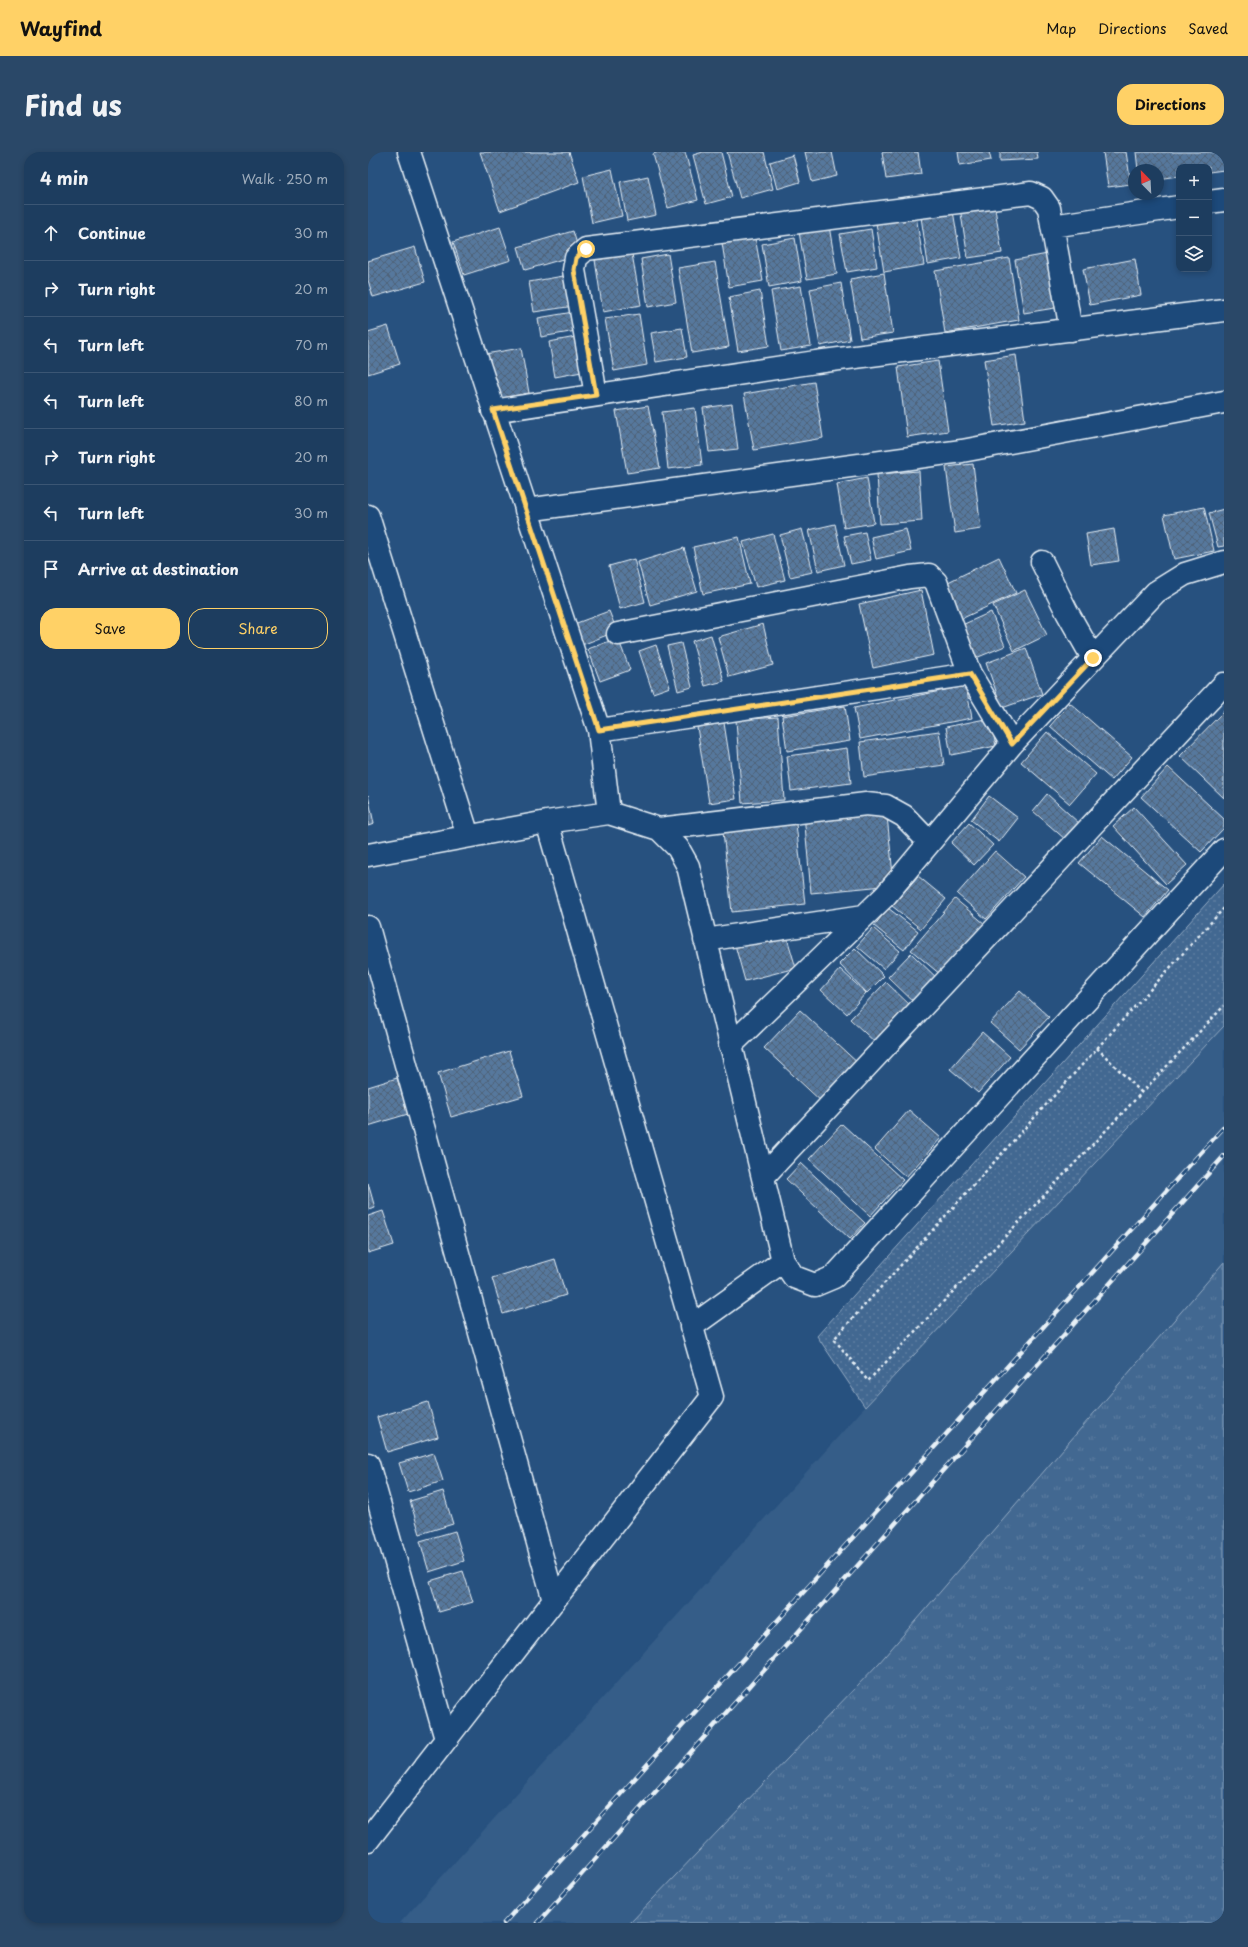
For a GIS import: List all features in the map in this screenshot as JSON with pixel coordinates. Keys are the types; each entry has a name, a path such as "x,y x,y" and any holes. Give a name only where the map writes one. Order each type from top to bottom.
{"street":[{"path":"409,152 599,730 609,813"},
{"path":"596,395 574,270 576,258 586,249 1031,193 1042,198 1048,208 1071,330"},
{"path":"1212,202 1224,200"},
{"path":"1052,226 1176,207"},
{"path":"493,410 816,362 1224,310"},
{"path":"526,510 962,451 1224,402"},
{"path":"368,516 468,836"},
{"path":"1042,562 1066,612 1093,658"},
{"path":"730,1046 896,883 1012,744 1156,592 1185,574 1224,562"},
{"path":"618,634 910,577 929,575 936,582 970,674 1012,744"},
{"path":"599,730 970,674"},
{"path":"763,1177 1224,684"},
{"path":"368,855 547,822 609,813 659,829 866,804 886,806 904,816 929,842"},
{"path":"368,1840 712,1397 547,822"},
{"path":"659,829 678,848 688,866 730,1046 783,1261 794,1277 815,1285 834,1277 1224,850"},
{"path":"705,940 864,916"},
{"path":"368,927 554,1601"},
{"path":"691,1327 783,1261"},
{"path":"368,1464 446,1739"}],"path":[{"path":"1224,908 834,1339 868,1381 1224,1006"},
{"path":"1097,1048 1142,1093"}],"shaded area":[{"path":"1224,1026 1224,1262 879,1663 630,1923 400,1923 865,1407"}],"green space":[{"path":"1224,884 1224,1026 865,1407 817,1336"},
{"path":"1224,1262 1224,1923 630,1923 879,1663"}],"building":[{"path":"480,152 569,152 579,182 500,211"},
{"path":"658,152 685,152 698,200 668,208 653,154"},
{"path":"703,152 721,152 732,197 706,204 693,155"},
{"path":"727,152 764,152 773,189 740,198"},
{"path":"805,152 832,152 837,176 812,182"},
{"path":"882,152 918,152 921,174 886,179"},
{"path":"958,152 989,152 991,160 960,165"},
{"path":"1000,152 1037,152 1038,159 1000,161"},
{"path":"1103,152 1126,152 1128,165 1128,184 1108,187"},
{"path":"1136,152 1224,152 1224,170 1212,172 1212,164 1176,164 1176,176 1164,178 1164,164 1137,164"},
{"path":"793,155 800,182 777,189 770,162"},
{"path":"612,169 622,216 592,223 583,176"},
{"path":"648,176 656,215 627,221 620,182"},
{"path":"994,202 1002,253 968,258 960,208"},
{"path":"953,211 961,258 928,264 921,217"},
{"path":"916,216 924,265 884,272 876,223"},
{"path":"829,226 837,274 807,279 799,232"},
{"path":"500,227 511,260 464,275 453,242"},
{"path":"871,229 877,267 847,272 840,234"},
{"path":"573,231 580,254 525,270 518,247"},
{"path":"755,237 763,281 729,287 722,243"},
{"path":"795,238 802,281 769,287 762,244"},
{"path":"415,247 425,282 373,297 368,280 368,261"},
{"path":"1053,253 1061,307 1024,313 1015,260"},
{"path":"632,254 641,305 603,312 595,260"},
{"path":"668,254 676,302 648,307 641,259"},
{"path":"1009,258 1019,320 945,333 935,271"},
{"path":"1135,259 1141,295 1090,305 1083,269"},
{"path":"715,262 729,347 692,353 678,268"},
{"path":"884,273 893,333 860,338 850,279"},
{"path":"569,275 574,306 534,312 529,282"},
{"path":"841,283 850,340 820,346 810,289"},
{"path":"801,286 811,346 781,351 771,291"},
{"path":"760,291 769,346 738,351 729,297"},
{"path":"579,311 582,330 541,337 538,318"},
{"path":"639,314 647,365 614,371 605,319"},
{"path":"388,326 400,364 368,374 368,332"},
{"path":"682,328 687,357 656,362 651,333"},
{"path":"581,336 587,371 555,377 549,342"},
{"path":"521,348 529,393 492,400 485,354"},
{"path":"1016,355 1025,421 994,426 984,360"},
{"path":"938,361 948,431 907,437 898,367"},
{"path":"814,382 823,438 754,450 744,394"},
{"path":"732,404 738,449 709,452 703,408"},
{"path":"648,406 660,468 627,473 616,411"},
{"path":"695,408 702,465 668,469 662,412"},
{"path":"973,464 981,529 955,533 946,467"},
{"path":"919,471 922,521 880,524 877,474"},
{"path":"867,478 874,523 844,528 837,484"},
{"path":"1204,507 1214,551 1174,559 1164,515"},
{"path":"1224,509 1224,546 1218,547 1209,513"},
{"path":"835,524 844,565 818,571 809,530"},
{"path":"802,529 813,572 790,577 780,535"},
{"path":"906,529 911,551 876,559 871,537"},
{"path":"1114,529 1119,561 1091,565 1086,534"},
{"path":"865,532 871,560 851,564 844,536"},
{"path":"773,534 785,580 756,587 743,542"},
{"path":"739,537 750,584 703,594 693,547"},
{"path":"684,548 697,591 650,605 638,562"},
{"path":"999,557 1016,593 961,619 944,584"},
{"path":"634,559 645,602 620,609 609,566"},
{"path":"921,590 934,655 873,668 859,604"},
{"path":"1025,590 1047,635 1014,651 993,605"},
{"path":"609,611 617,631 582,645 574,624"},
{"path":"991,612 1005,646 976,658 962,625"},
{"path":"763,624 773,665 729,677 718,637"},
{"path":"711,635 724,681 705,686 692,641"},
{"path":"618,638 630,670 600,681 588,649"},
{"path":"681,643 692,687 678,691 667,646"},
{"path":"656,645 670,687 653,693 639,651"},
{"path":"1026,648 1042,694 1002,708 986,663"},
{"path":"966,686 972,718 860,739 854,708"},
{"path":"1070,703 1132,757 1112,780 1050,726"},
{"path":"845,706 850,741 787,751 782,716"},
{"path":"1224,711 1224,798 1180,756"},
{"path":"778,717 784,800 742,803 736,720"},
{"path":"990,718 996,746 951,755 946,727"},
{"path":"724,723 736,799 709,803 697,727"},
{"path":"939,731 944,765 864,777 860,742"},
{"path":"1047,732 1096,774 1070,804 1021,762"},
{"path":"847,748 851,783 791,791 787,756"},
{"path":"1168,767 1224,819 1224,828 1201,852 1141,797"},
{"path":"1047,794 1080,824 1066,840 1033,811"},
{"path":"368,795 374,824 368,826"},
{"path":"989,796 1018,818 999,842 971,820"},
{"path":"886,806 894,885 811,893 804,814"},
{"path":"1134,807 1187,865 1166,884 1113,826"},
{"path":"795,815 805,904 732,912 722,823"},
{"path":"969,823 993,845 974,865 951,843"},
{"path":"1102,836 1168,890 1145,917 1079,863"},
{"path":"995,851 1024,877 986,919 957,894"},
{"path":"918,876 946,899 921,929 892,906"},
{"path":"955,899 985,924 941,975 911,950"},
{"path":"888,908 918,931 904,950 874,926"},
{"path":"873,928 900,951 884,969 857,946"},
{"path":"785,931 796,968 745,981 735,945"},
{"path":"855,948 884,976 867,993 839,964"},
{"path":"911,953 943,984 920,1008 888,977"},
{"path":"840,969 866,993 847,1014 821,990"},
{"path":"886,982 914,1009 878,1045 850,1019"},
{"path":"1020,991 1049,1017 1019,1049 990,1023"},
{"path":"800,1010 860,1065 823,1103 764,1048"},
{"path":"982,1032 1010,1057 978,1093 950,1069"},
{"path":"509,1051 523,1096 451,1117 438,1073"},
{"path":"397,1078 408,1114 368,1126 368,1087"},
{"path":"909,1110 941,1138 906,1177 875,1149"},
{"path":"842,1124 903,1180 870,1216 809,1159"},
{"path":"801,1163 865,1223 850,1239 786,1179"},
{"path":"368,1183 375,1208 368,1210"},
{"path":"383,1211 394,1245 368,1253 368,1216"},
{"path":"555,1259 566,1295 503,1314 492,1278"},
{"path":"428,1402 438,1437 387,1452 377,1417"},
{"path":"434,1453 443,1481 408,1492 399,1463"},
{"path":"443,1491 453,1524 420,1534 410,1501"},
{"path":"455,1531 464,1561 429,1572 420,1541"},
{"path":"463,1571 473,1602 439,1612 430,1581"}],"railway":[{"path":"504,1923 1224,1127"},
{"path":"538,1923 1224,1156"}],"route":[{"path":"586,249 576,258 574,270 596,395 493,410 599,730 970,674 1012,744 1093,658"}]}
